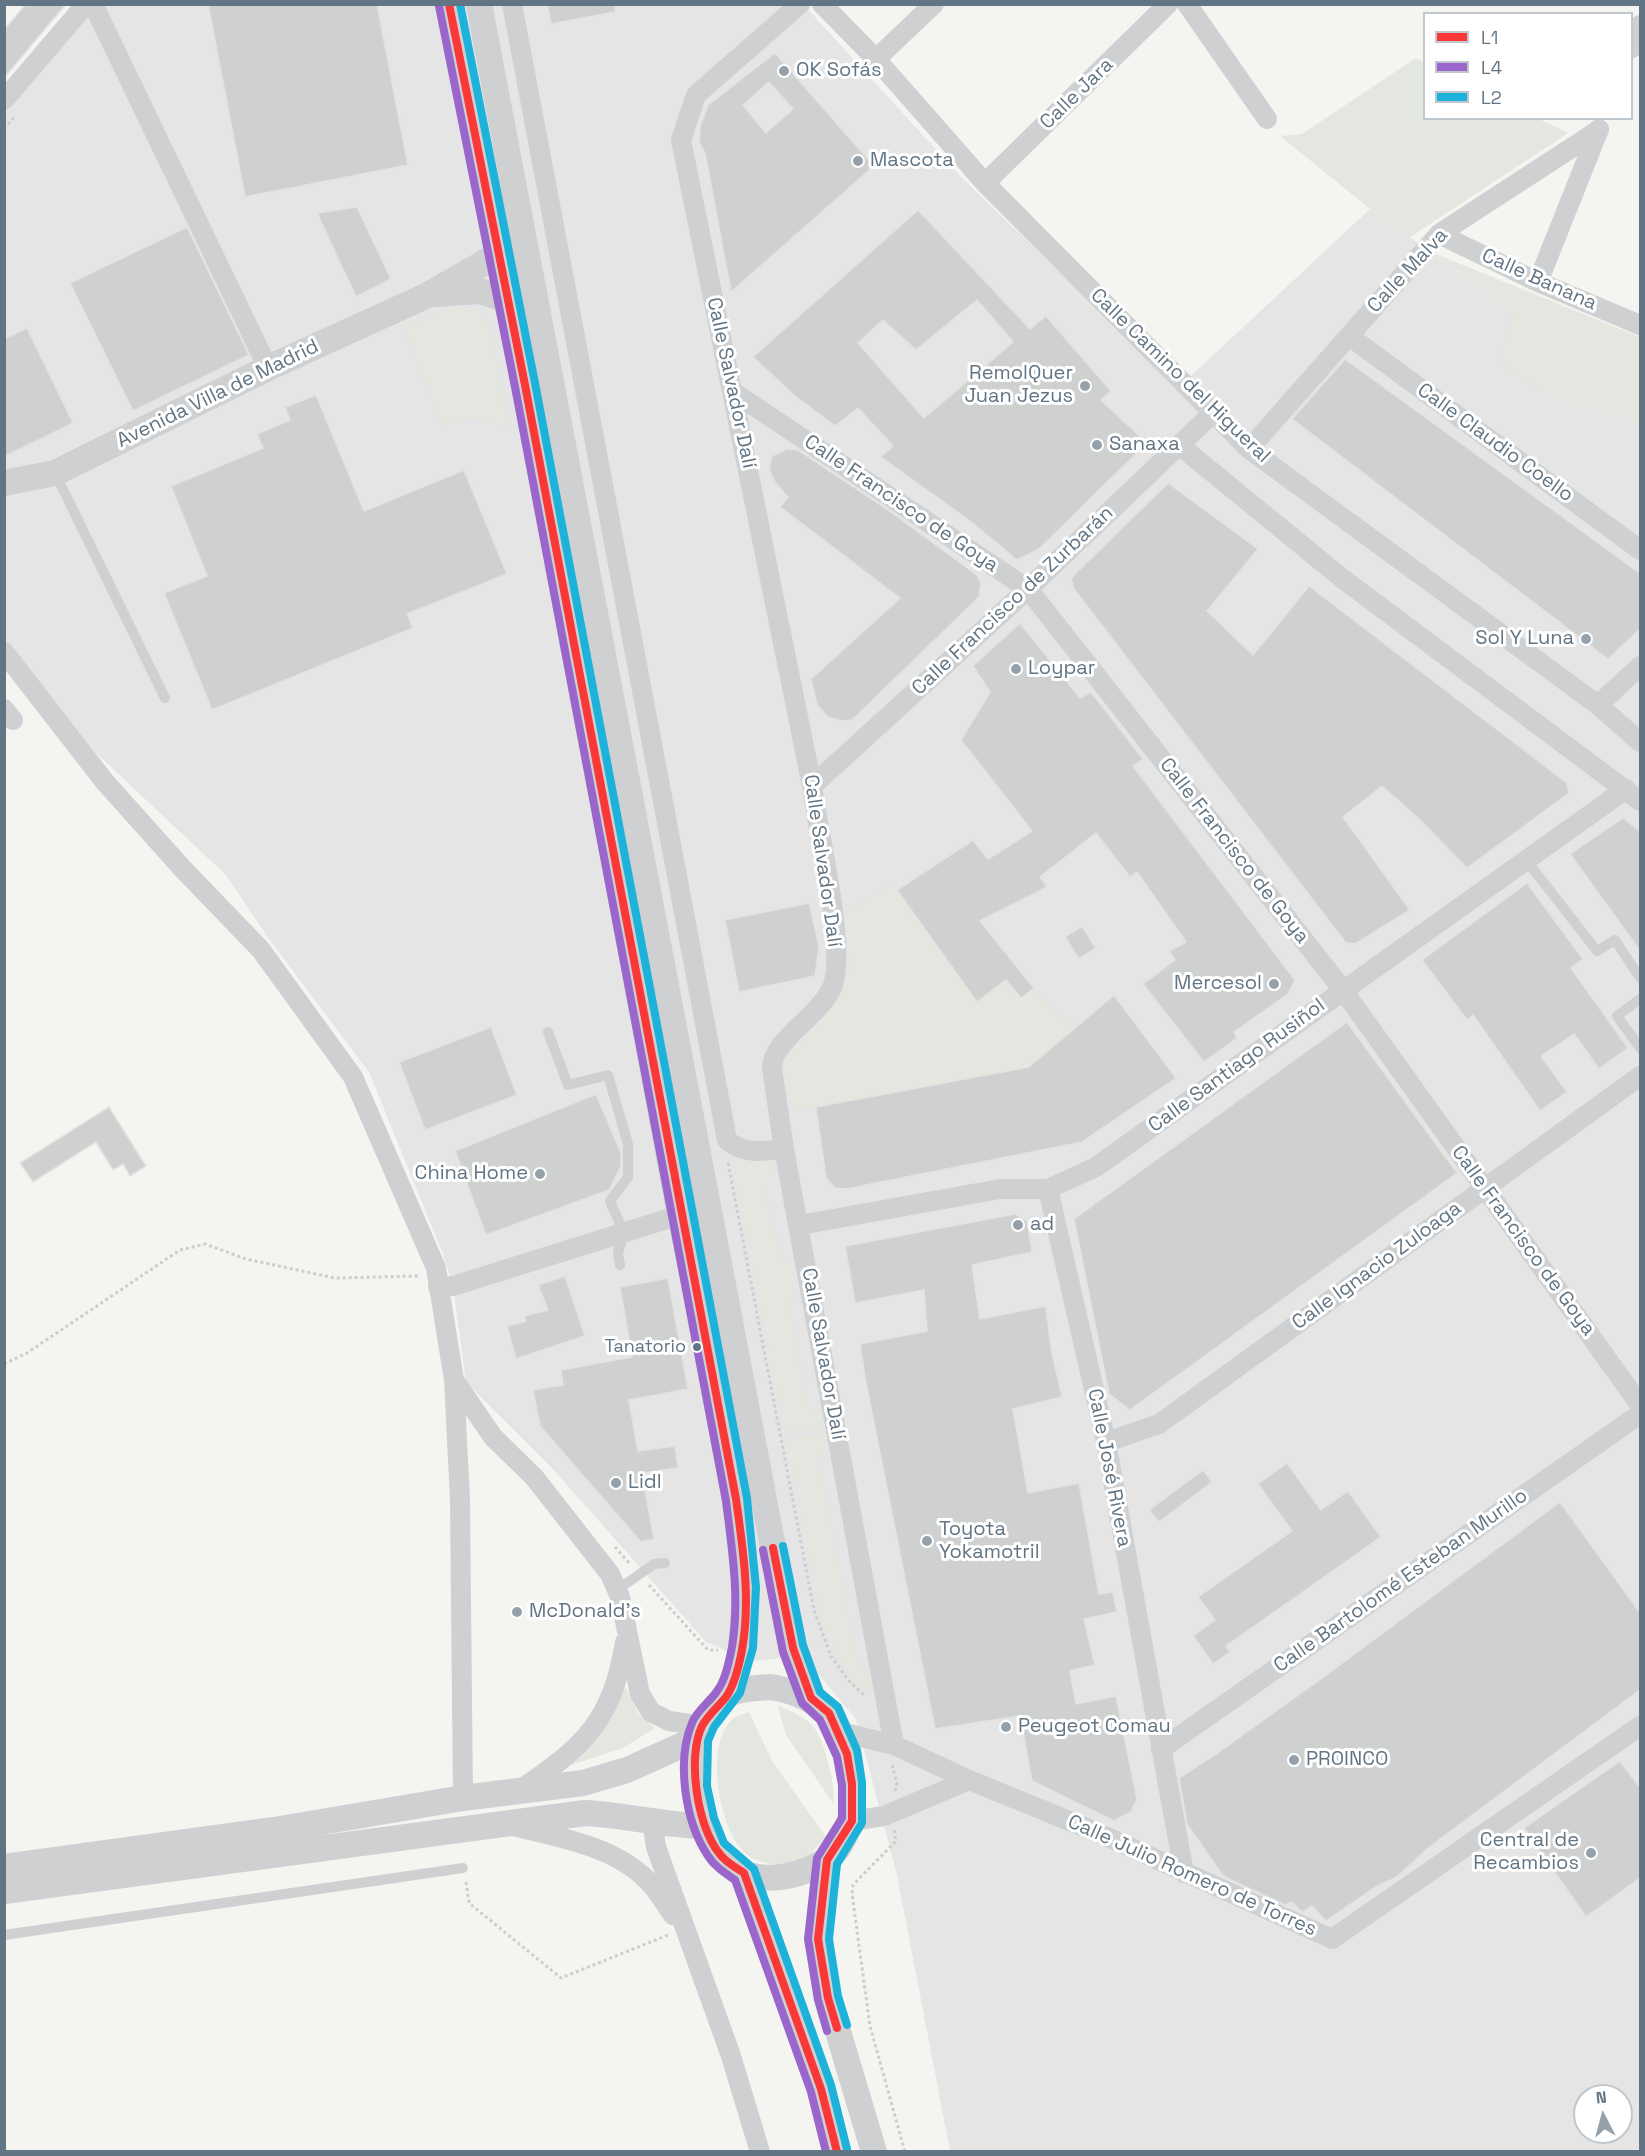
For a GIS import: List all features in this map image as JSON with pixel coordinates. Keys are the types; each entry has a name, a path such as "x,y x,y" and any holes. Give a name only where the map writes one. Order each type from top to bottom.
{"street":[{"path":"4,100 86,4"},
{"path":"93,4 268,368"},
{"path":"449,4 501,253 680,1215 727,1440 746,1578 741,1650 730,1693 711,1711 700,1732 695,1768 698,1800 715,1848 724,1860 744,1873 784,1878 807,1872 827,1860"},
{"path":"479,4 783,1600 794,1648 811,1698"},
{"path":"512,4 727,1140 738,1148 753,1151 784,1149"},
{"name":"Calle Salvador Dalí","path":"800,4 696,95 681,140 734,392 812,786 829,891 836,972 832,988 814,1012 780,1039 772,1058 772,1068 784,1149 800,1225 894,1745"},
{"name":"Calle Camino del Higueral","path":"822,4 876,59 985,183 1248,449 1598,705 1641,742"},
{"path":"876,59 934,4"},
{"name":"Calle Jara","path":"985,183 1168,4"},
{"path":"1187,4 1267,119"},
{"path":"1633,45 1641,25"},
{"name":"Calle Malva","path":"1248,449 1439,234 1601,124"},
{"name":"Calle Malva","path":"1538,282 1601,124"},
{"name":"Calle Banana","path":"1439,234 1538,282 1641,325"},
{"path":"428,295 501,253"},
{"path":"428,295 480,291 509,300"},
{"name":"Avenida Villa de Madrid","path":"4,483 55,473 268,368 428,295"},
{"name":"Calle Claudio Coello","path":"1349,336 1641,550"},
{"name":"Calle Francisco de Goya","path":"734,392 1028,589 1343,990 1641,1405"},
{"name":"Calle Francisco de Zurbarán","path":"812,786 1028,589 1213,413"},
{"path":"1179,445 1343,579 1633,795"},
{"path":"4,652 105,782 182,868 261,950 353,1077 434,1277 454,1380 460,1500 463,1797"},
{"path":"1598,705 1641,666"},
{"name":"Calle Santiago Rusiñol","path":"800,1225 1000,1189 1048,1189 1096,1167 1526,860 1633,795"},
{"name":"Calle Ignacio Zuloaga","path":"1106,1442 1159,1424 1484,1187 1641,1076"},
{"name":"Calle José Rivera","path":"1048,1189 1106,1442 1184,1873"},
{"path":"434,1277 453,1286 624,1233 646,1223 680,1215"},
{"path":"454,1380 493,1437 534,1477 610,1574 617,1590 640,1694 651,1712 700,1732"},
{"name":"Calle Bartolomé Esteban Murillo","path":"1161,1749 1641,1414"},
{"path":"518,1791 582,1743 604,1713 617,1685 627,1633"},
{"path":"730,1693 771,1687 811,1698 829,1713 849,1764 852,1784 852,1821 827,1860 818,1939 828,1998 874,2151"},
{"name":"Calle Julio Romero de Torres","path":"837,1731 894,1745 969,1780 1094,1831 1332,1939 1641,1726"},
{"path":"4,1867 274,1830 463,1797 594,1780 627,1770 700,1732"},
{"path":"852,1821 884,1816 969,1780"},
{"path":"4,1891 585,1813 686,1826 707,1826"},
{"path":"652,1820 656,1847 683,1929 731,2056 760,2151"},
{"path":"504,1824 573,1841 604,1852 633,1869 648,1881 683,1929"},
{"path":"744,1873 821,2089 837,2151"}],"lane":[{"path":"55,473 165,698"},
{"path":"1526,860 1597,951 1615,940 1641,978"},
{"path":"1641,999 1617,1016 1641,1048"},
{"path":"1630,1034 1641,1026"},
{"path":"548,1032 568,1085 608,1076 628,1144 628,1177 610,1201 624,1233 618,1253 620,1265"},
{"path":"617,1590 654,1564 665,1563"},
{"path":"4,1935 463,1868"}],"path":[{"path":"4,1364 27,1353 180,1250 206,1244 246,1259 334,1278 434,1277"},
{"path":"757,1312 820,1631 831,1656 849,1681 866,1698"},
{"path":"609,1540 708,1650 741,1650"},
{"path":"873,1739 875,1748 892,1764 897,1783 893,1800 884,1816 896,1833 896,1841 853,1885 852,1894 870,2026 905,2151"},
{"path":"463,1868 469,1903 561,1978 683,1929"}],"shaded area":[{"path":"98,5 804,5 963,179 1179,387 1370,209 1514,311 1542,392 1640,423 1640,2151 950,2151 897,1875 856,1719 813,1668 804,1651 775,1659 750,1661 706,1642 553,1469 466,1382 453,1286 443,1254 369,1072 269,939 226,875 95,752 5,640 5,112"},
{"path":"1416,58 1423,62 1423,120 1541,120 1568,133 1410,237 1370,209 1280,136 1302,134"},
{"path":"1431,252 1640,337 1640,423 1542,392 1499,361 1514,311"},
{"path":"447,307 478,310 489,326 509,430 486,417 460,420 442,426 404,327"},
{"path":"892,882 977,1001 1006,980 1021,997 1034,988 1071,1031 1029,1067 793,1111 781,1063 836,1004 850,966 846,914"},
{"path":"730,1151 768,1160 775,1166 774,1176 763,1187 782,1263 791,1263 796,1288 789,1303 808,1410 823,1412 826,1427 785,1433"},
{"path":"825,1433 829,1446 818,1458 858,1663 870,1671 873,1690 865,1691 846,1671 822,1624 787,1441"},
{"path":"620,1689 627,1689 638,1713 655,1728 623,1748 571,1765"},
{"path":"778,1706 803,1718 815,1729 829,1765 833,1803 786,1735"},
{"path":"749,1712 772,1761 826,1837 807,1856 794,1863 782,1865 768,1863 745,1853 728,1826 722,1807 717,1767 723,1732 732,1720"}],"building":[{"path":"26,4 66,4 4,78 4,30"},
{"path":"208,4 377,4 408,165 245,197"},
{"path":"547,4 615,4 615,12 551,24"},
{"path":"775,53 874,166 731,292 705,153 699,143 700,127 708,105","holes":["769,82 793,109 766,133 743,105"]},
{"path":"357,207 391,279 356,297 317,213"},
{"path":"918,210 1030,329 1046,316 1111,391 1101,400 1147,443 1039,549 1017,560 970,521 881,457 893,446 858,408 835,426 795,396 753,357","holes":["977,300 1013,342 924,418 858,343 883,320 916,350"]},
{"path":"187,227 249,355 133,411 70,283"},
{"path":"27,328 73,423 4,457 4,339"},
{"path":"1345,359 1641,574 1641,628 1608,659 1292,419"},
{"path":"316,395 364,511 464,470 507,574 407,614 413,628 212,710 164,593 207,576 171,486 263,448 257,434 290,420 285,407"},
{"path":"787,449 798,450 881,505 977,575 981,583 979,597 852,720 841,721 828,717 817,705 811,679 900,598 780,507 788,497 775,482 769,469 772,456"},
{"path":"1168,483 1258,549 1207,611 1253,655 1309,586 1567,783 1569,793 1467,868 1417,817 1382,786 1343,817 1410,910 1355,944 1346,943 1074,589 1071,578"},
{"path":"1020,623 1080,698 1091,692 1143,759 1133,766 1295,980 1288,994 1234,1032 1237,1038 1204,1062 1143,984 1175,960 1169,951 1186,942 1137,872 1130,877 1096,833 1040,877 1047,887 980,921 1034,988 1021,998 1006,980 977,1002 897,890 973,840 988,859 1032,831 961,740 990,692 973,666"},
{"path":"1623,818 1641,832 1641,952 1570,854"},
{"path":"1527,883 1583,959 1571,968 1628,1048 1599,1069 1574,1034 1541,1056 1567,1092 1540,1111 1473,1015 1467,1020 1422,960"},
{"path":"809,903 819,946 815,976 739,992 725,920"},
{"path":"1082,926 1096,948 1079,959 1065,937"},
{"path":"1114,995 1176,1078 1082,1142 846,1189 835,1188 826,1178 816,1107 1029,1067"},
{"path":"1347,1022 1457,1173 1130,1410 1109,1394 1074,1219"},
{"path":"491,1027 517,1095 425,1130 399,1062"},
{"name":"China Home","path":"596,1094 621,1153 621,1166 609,1190 486,1235 455,1151"},
{"path":"109,1107 146,1166 130,1176 123,1164 113,1170 96,1142 33,1182 20,1163"},
{"path":"1015,1214 1027,1221 1032,1252 972,1265 980,1319 1046,1306 1051,1348 1062,1397 1013,1409 1028,1493 1079,1483 1099,1594 1113,1592 1117,1612 1084,1619 1095,1665 1070,1671 1076,1704 1116,1696 1137,1799 1131,1812 1114,1821 1032,1781 1020,1716 935,1729 866,1383 860,1344 927,1331 924,1290 855,1303 845,1246"},
{"path":"565,1276 585,1336 516,1359 507,1326 526,1321 524,1316 548,1310 538,1285"},
{"name":"Lidl","path":"668,1278 688,1389 629,1400 638,1451 675,1446 678,1468 642,1473 654,1539 641,1542 540,1426 533,1390 563,1385 561,1370 632,1357 620,1287"},
{"path":"1287,1463 1321,1510 1348,1491 1381,1537 1226,1646 1230,1652 1213,1664 1193,1636 1215,1620 1198,1597 1292,1531 1258,1484"},
{"path":"1203,1470 1212,1482 1159,1522 1149,1510"},
{"path":"1560,1502 1641,1614 1641,1689 1428,1848 1397,1877 1374,1888 1326,1921 1312,1906 1302,1912 1292,1902 1285,1905 1223,1876 1187,1824 1179,1778 1314,1684"},
{"name":"Central de Recambios","path":"1620,1761 1641,1789 1641,1877 1586,1917 1524,1828"}],"transit line":[{"name":"L1","path":"449,4 525,385 739,1518 746,1593 745,1631 736,1675 729,1692 704,1722 698,1739 695,1773 700,1809 711,1841 719,1853 744,1873 821,2089 837,2152"},
{"name":"L2","path":"460,4 535,383 747,1498 756,1587 753,1648 740,1693 714,1727 708,1741 707,1786 714,1818 724,1843 754,1869 831,2085 847,2149"},
{"name":"L4","path":"439,6 515,387 731,1537 735,1611 732,1647 723,1681 694,1718 687,1738 685,1791 700,1842 717,1867 735,1880 811,2092 826,2152"},
{"name":"L2","path":"783,1546 803,1645 820,1692 838,1707 857,1750 862,1782 862,1823 837,1864 829,1939 838,1996 847,2025"},
{"name":"L1","path":"773,1548 793,1648 811,1698 829,1713 847,1754 852,1784 852,1821 827,1860 818,1939 828,1998 837,2028"},
{"name":"L4","path":"763,1550 783,1652 802,1703 820,1720 837,1757 842,1785 842,1818 817,1858 808,1939 818,2000 827,2031"}],"place":[{"name":"OK Sofás","path":"784,71"},
{"name":"Mascota","path":"858,161"},
{"name":"RemolQuer Juan Jezus","path":"1085,386"},
{"name":"Sanaxa","path":"1097,445"},
{"name":"Sol Y Luna","path":"1586,639"},
{"name":"Loypar","path":"1016,669"},
{"name":"Mercesol","path":"1274,984"},
{"name":"China Home","path":"540,1174"},
{"name":"ad","path":"1018,1225"},
{"name":"Tanatorio","path":"697,1347"},
{"name":"Lidl","path":"616,1483"},
{"name":"Toyota Yokamotril","path":"927,1541"},
{"name":"McDonald's","path":"517,1612"},
{"name":"Peugeot Comau","path":"1006,1727"},
{"name":"PROINCO","path":"1294,1760"},
{"name":"Central de Recambios","path":"1591,1853"}]}
